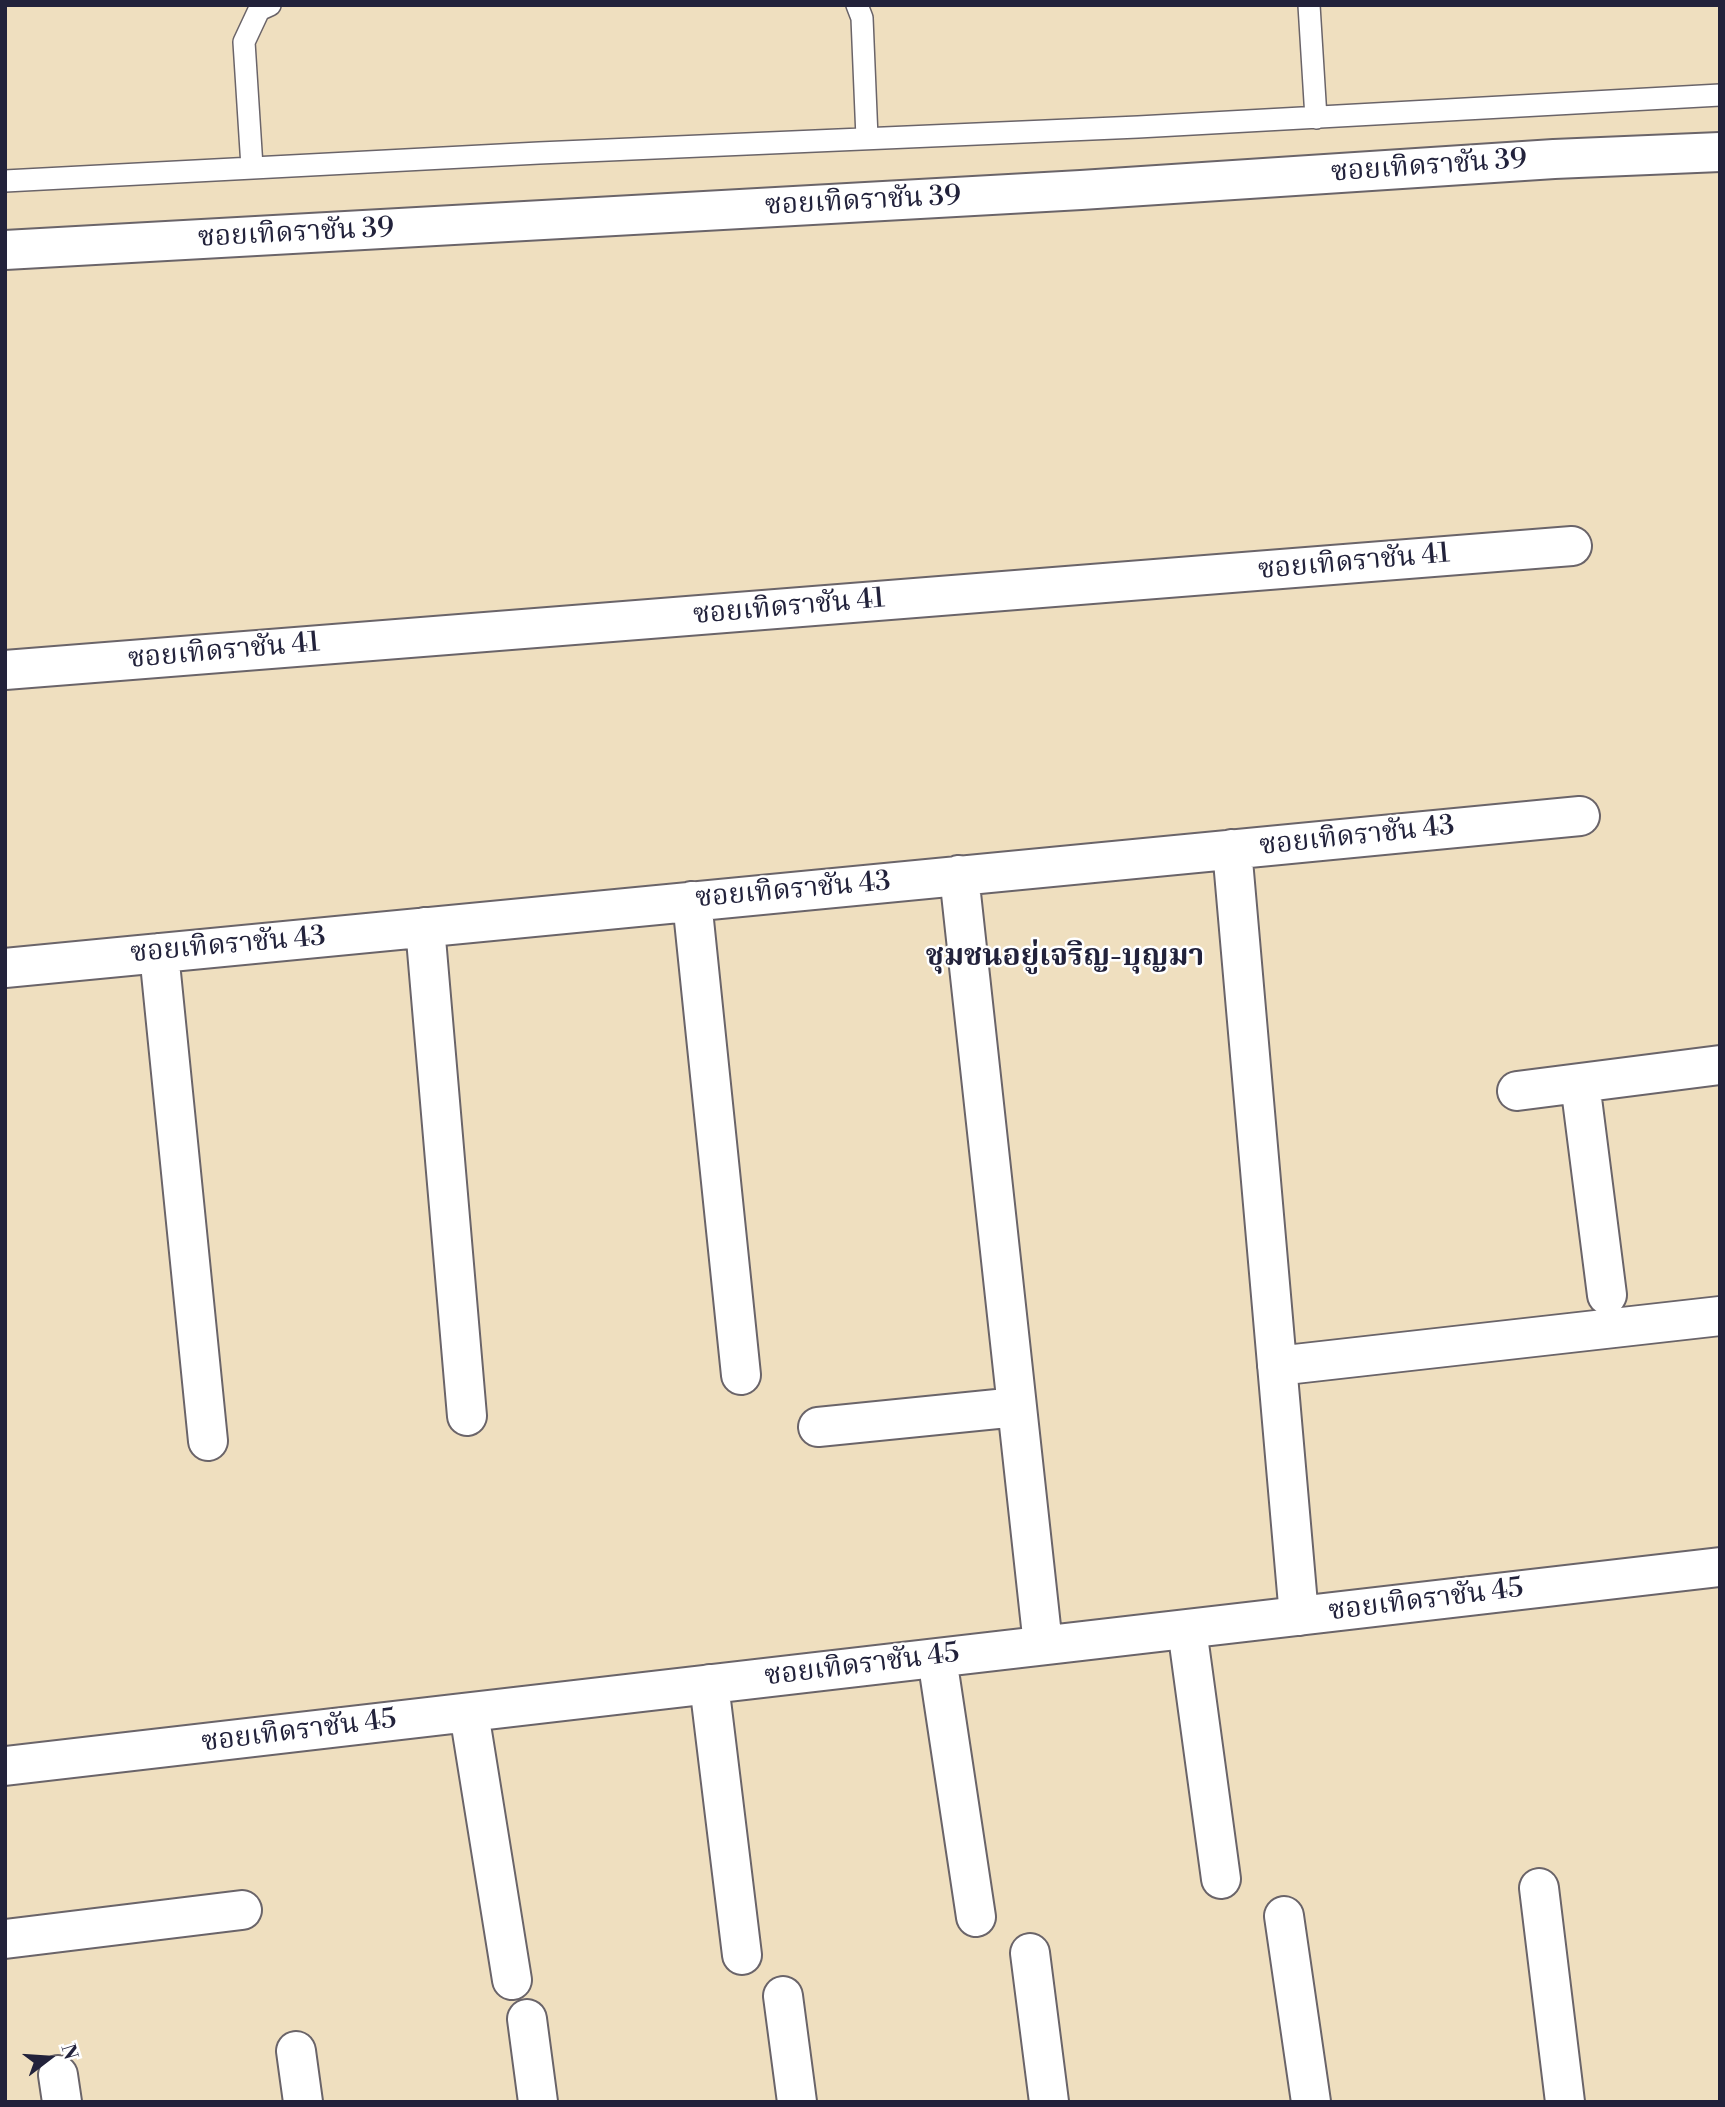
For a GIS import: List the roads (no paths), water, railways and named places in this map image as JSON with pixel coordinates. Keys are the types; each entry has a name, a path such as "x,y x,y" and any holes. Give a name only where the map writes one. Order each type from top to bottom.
{"street":[{"name":"ซอยเทิดราชัน 39","path":"5,250 1720,152"},
{"name":"ซอยเทิดราชัน 41","path":"5,670 1572,546"},
{"name":"ซอยเทิดราชัน 43","path":"5,968 1580,816"},
{"path":"1232,849 1300,1616"},
{"path":"959,875 1043,1645"},
{"path":"692,901 741,1375"},
{"path":"425,927 467,1416"},
{"path":"159,953 208,1441"},
{"path":"1517,1091 1720,1065"},
{"path":"1580,1083 1607,1295"},
{"path":"1278,1366 1720,1316"},
{"path":"818,1427 1017,1407"},
{"name":"ซอยเทิดราชัน 45","path":"5,1766 1720,1567"},
{"path":"1187,1629 1221,1879"},
{"path":"937,1658 976,1917"},
{"path":"709,1684 742,1955"},
{"path":"469,1713 512,1980"},
{"path":"1539,1888 1565,2102"},
{"path":"5,1939 242,1910"},
{"path":"1284,1916 1311,2102"},
{"path":"1030,1953 1049,2102"},
{"path":"783,1996 797,2102"},
{"path":"527,2020 538,2102"},
{"path":"296,2051 303,2102"}],"lane":[{"path":"252,167 244,43 259,10 270,5"},
{"path":"858,5 862,18 867,138"},
{"path":"1309,5 1316,118"},
{"path":"5,181 252,167 1316,118 1720,95"}],"district":[{"name":"ชุมชนอยู่เจริญ-บุญมา","path":"1065,958"}]}
